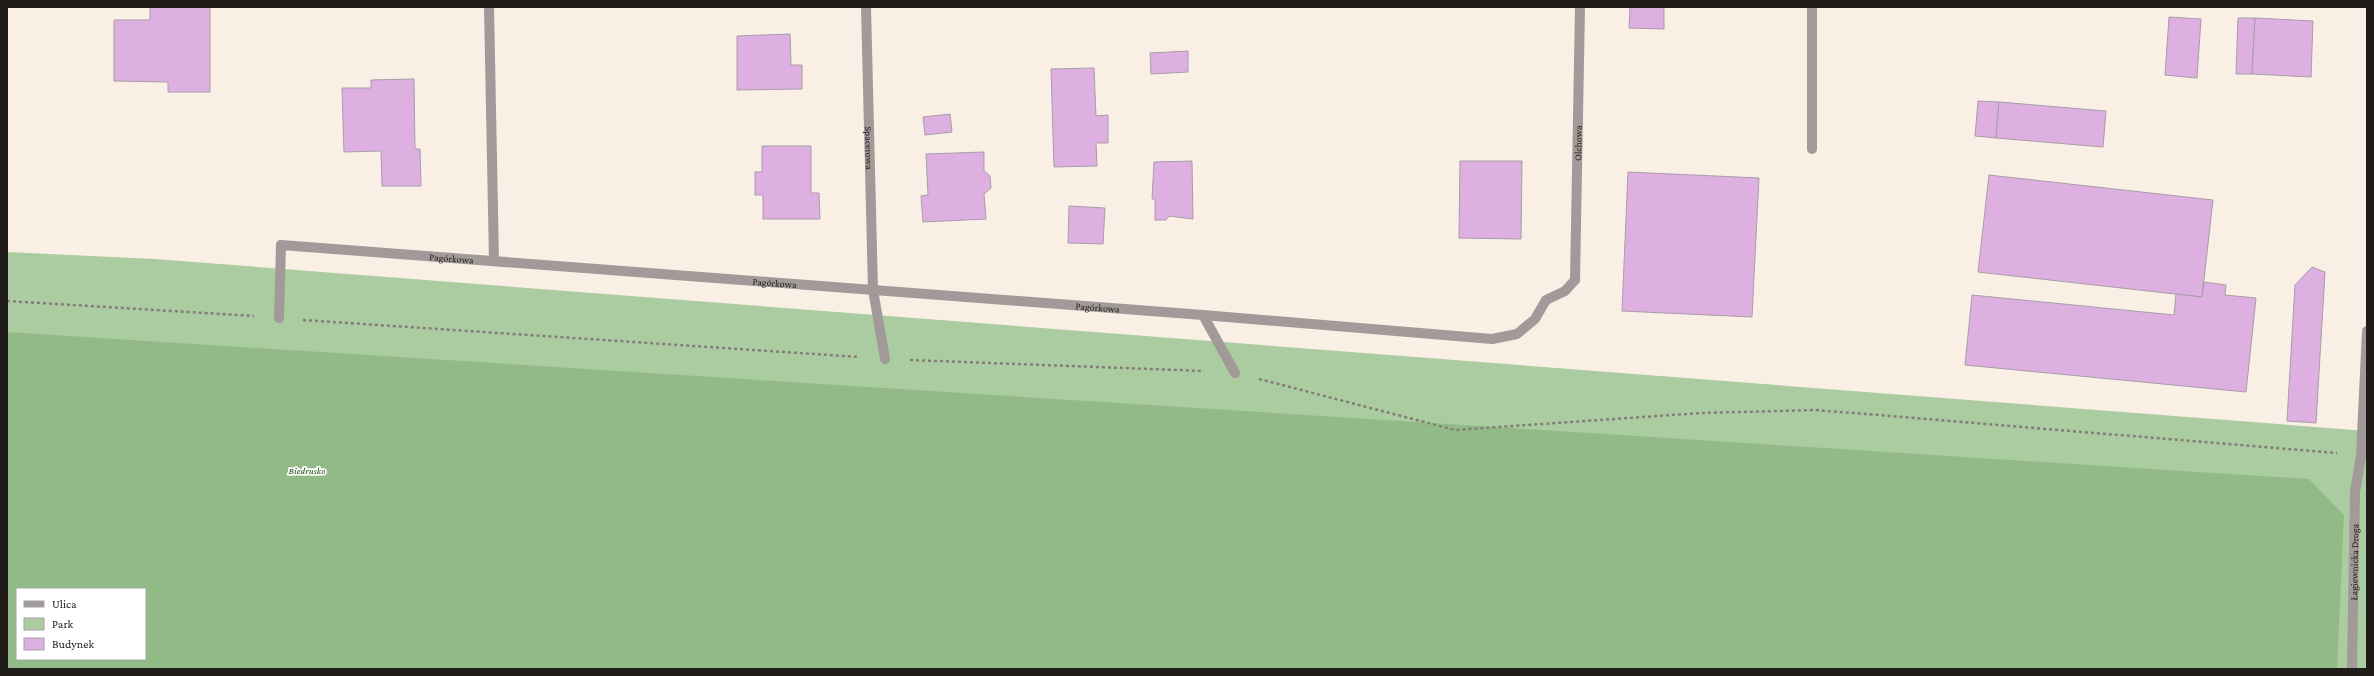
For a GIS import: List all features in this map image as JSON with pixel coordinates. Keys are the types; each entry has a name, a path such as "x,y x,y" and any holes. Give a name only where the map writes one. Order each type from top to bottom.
{"street":[{"path":"489,7 494,262"},
{"name":"Spacerowa","path":"866,7 873,290 886,359"},
{"name":"Olchowa","path":"1575,280 1580,7"},
{"path":"1812,7 1812,149"},
{"name":"Pagórkowa","path":"279,318 281,245 1203,315 1492,339 1517,334 1535,319 1546,300 1565,291 1575,280"},
{"path":"1203,315 1235,373"},
{"name":"Łagiewnicka Droga","path":"2352,669 2355,492 2361,456 2367,331"}],"path":[{"path":"7,301 886,359 1235,373 1455,430 1701,413 1817,410 2290,448 2361,456"}],"green space":[{"name":"Biedrusko","path":"7,252 155,259 2367,431 2367,669 7,669"},
{"name":"Biedrusko","path":"7,332 2309,479 2344,515 2337,669 7,669"}],"building":[{"path":"150,7 210,7 210,92 168,92 168,82 114,81 114,20 150,20"},
{"path":"1630,7 1664,7 1664,29 1629,28"},
{"path":"2169,17 2201,19 2197,78 2165,75"},
{"path":"2238,18 2255,18 2252,74 2236,74"},
{"path":"2255,18 2313,21 2311,77 2252,74"},
{"path":"790,34 791,65 802,65 802,89 737,90 737,36"},
{"path":"1188,51 1188,72 1151,74 1150,53"},
{"path":"1094,68 1096,116 1108,115 1108,143 1096,143 1097,166 1054,167 1051,69"},
{"path":"414,79 415,149 420,149 421,186 382,186 381,151 344,152 342,88 371,88 371,80"},
{"path":"1978,101 1999,102 1996,138 1975,136"},
{"path":"1999,102 2106,111 2103,147 1996,138"},
{"path":"950,114 952,132 925,135 923,117"},
{"path":"762,146 811,146 811,193 819,193 820,219 763,219 763,195 755,195 755,172 762,172"},
{"path":"984,152 984,171 990,176 991,188 984,194 986,219 923,222 921,196 928,195 926,154"},
{"path":"1192,161 1193,219 1169,216 1166,220 1155,220 1155,199 1152,199 1154,162"},
{"path":"1460,161 1522,161 1521,239 1459,238"},
{"path":"1628,172 1759,178 1752,317 1622,311"},
{"path":"1989,175 2213,200 2202,297 1978,272"},
{"path":"1069,206 1105,208 1103,244 1068,243"},
{"path":"2312,267 2325,272 2316,423 2287,421 2295,285"},
{"path":"2204,282 2226,285 2225,295 2256,298 2246,392 1965,365 1972,295 2174,315 2176,294 2202,297"}]}
